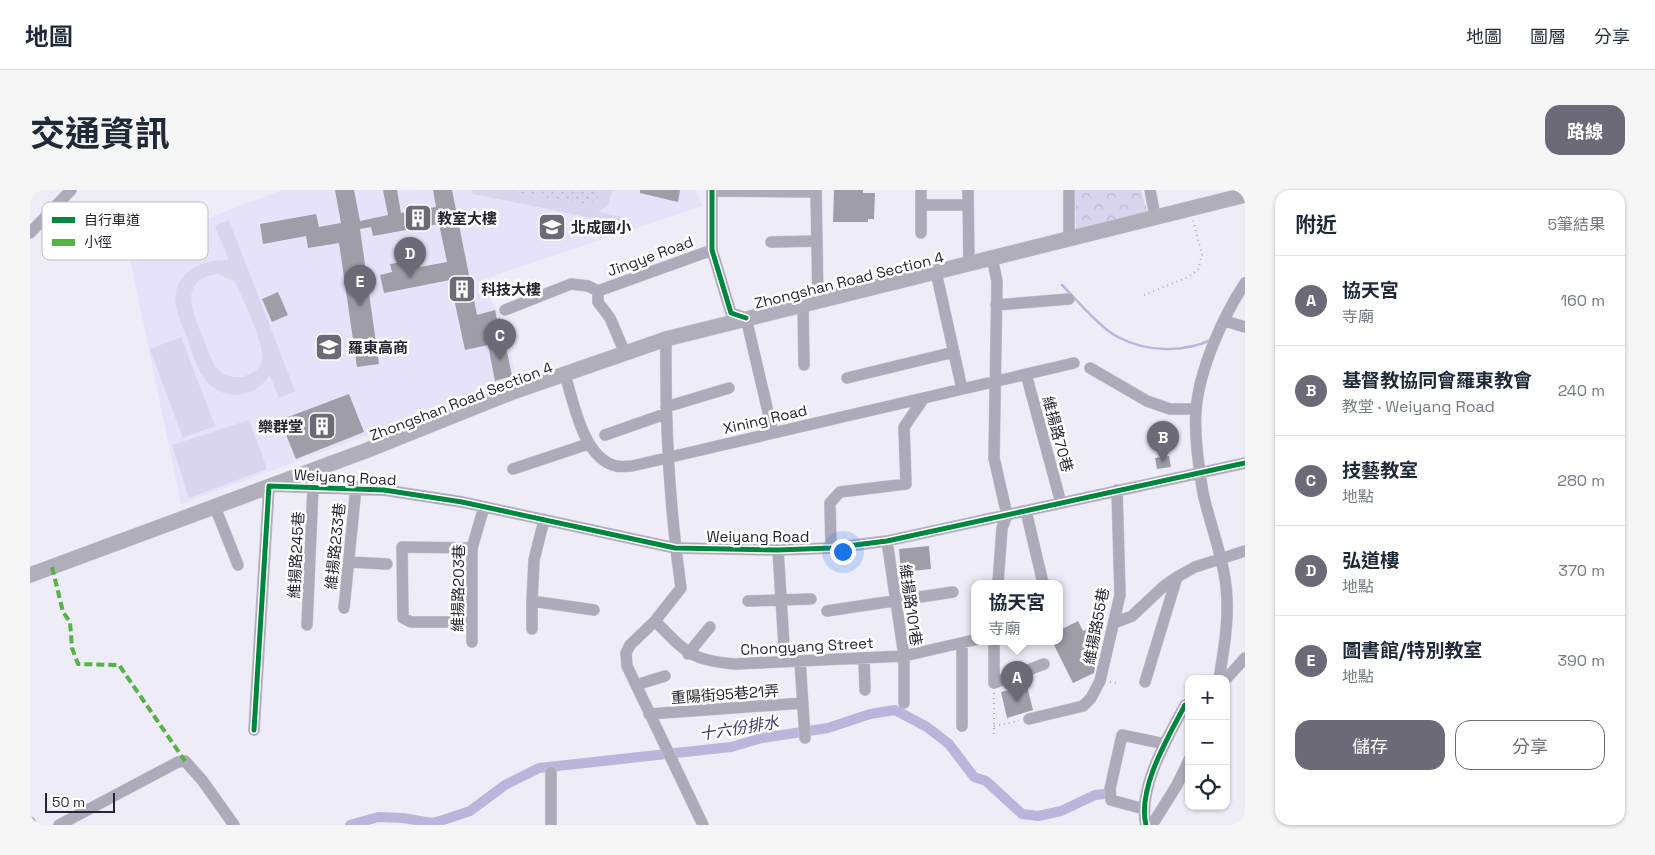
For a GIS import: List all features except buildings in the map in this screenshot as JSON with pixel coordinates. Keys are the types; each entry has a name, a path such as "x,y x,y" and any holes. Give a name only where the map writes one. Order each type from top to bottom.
{"main road":[{"name":"Zhongshan Road Section 4","path":"30,575 215,507 510,393 666,339 1245,195"}],"street":[{"path":"60,202 71,190"},
{"path":"712,190 816,191 817,241 804,365"},
{"name":"Jingye Road","path":"712,190 712,250 731,313 746,318"},
{"path":"921,190 921,233"},
{"path":"968,190 969,263"},
{"path":"1069,190 1069,238"},
{"path":"1150,190 1155,216"},
{"path":"921,205 968,205"},
{"path":"30,233 42,220"},
{"path":"771,242 817,241"},
{"name":"Jingye Road","path":"598,291 712,250"},
{"path":"992,257 997,281 994,458 1008,515 1002,528 998,580"},
{"path":"936,272 962,389"},
{"path":"1220,675 1227,620 1224,573 1203,492 1196,434 1196,408 1203,376 1225,321 1245,283"},
{"path":"505,310 571,284 588,286 598,291 598,302 610,318 625,353"},
{"path":"996,305 1069,299"},
{"path":"746,318 773,433"},
{"path":"1225,321 1245,327"},
{"path":"666,339 665,410 675,548 681,588 626,653 627,666 649,714 674,760 703,825"},
{"path":"847,378 954,352"},
{"name":"Xining Road","path":"565,375 588,444 600,457 616,466 632,466 668,456 1074,363"},
{"path":"1090,368 1147,401 1170,409 1196,408"},
{"name":"維揚路70巷","path":"1026,374 1061,503"},
{"path":"605,435 665,410 729,388"},
{"path":"832,548 830,503 840,492 906,484 904,427 924,398"},
{"path":"513,469 588,444"},
{"name":"Weiyang Road","path":"269,486 356,487 394,491 484,507 675,548 778,550 832,548 887,541 1117,490 1202,474 1245,463"},
{"path":"254,730 269,486"},
{"name":"維揚路245巷","path":"307,624 313,487"},
{"name":"維揚路233巷","path":"344,608 356,487"},
{"name":"維揚路55巷","path":"1029,719 1082,706 1091,698 1100,681 1120,595 1117,490"},
{"path":"215,507 238,565"},
{"name":"維揚路203巷","path":"472,642 472,548 484,507"},
{"path":"1026,511 1041,580"},
{"path":"532,629 534,560 544,520"},
{"name":"維揚路101巷","path":"887,541 904,656 904,703"},
{"path":"471,622 411,622 403,618 402,547 472,548"},
{"path":"778,550 785,662"},
{"path":"1114,623 1132,616 1177,576 1195,567 1245,551"},
{"path":"348,562 387,564"},
{"path":"1145,682 1177,576"},
{"path":"827,611 953,592"},
{"path":"748,602 811,599"},
{"path":"532,600 594,610"},
{"name":"Chongyang Street","path":"655,621 688,654 710,662 735,664 904,656 971,641"},
{"path":"688,654 710,627"},
{"path":"962,643 962,726"},
{"path":"994,645 994,683 1044,664"},
{"path":"864,658 865,690"},
{"path":"1230,675 1245,658"},
{"path":"800,661 805,738"},
{"path":"636,685 665,676"},
{"name":"重陽街95巷21弄","path":"649,714 803,703"},
{"path":"1146,825 1144,799 1165,744 1185,705"},
{"path":"1144,809 1111,800 1110,789 1122,735 1165,744"},
{"path":"59,825 178,762 185,761 202,780 234,825"},
{"path":"1152,825 1177,785 1187,765"},
{"path":"551,772 551,825"}],"path":[{"path":"1144,295 1198,270 1202,255 1190,208"},
{"path":"994,683 994,738"},
{"path":"994,726 1029,719"}],"shaded area":[{"name":"羅東高商","path":"282,190 695,190 703,206 478,281 501,315 517,380 181,504 130,260 208,260 208,218"}],"green space":[{"path":"472,190 501,190 589,205 597,200 602,190 613,190 608,205 598,212 623,217 622,224 473,194"},
{"path":"501,190 602,190 597,200 589,205"},
{"path":"1075,190 1141,190 1148,213 1076,231"},
{"path":"229,220 295,391 279,398 270,375 255,389 236,395 227,394 209,384 200,371 178,315 175,298 177,288 188,272 207,262 229,260 215,226","holes":["218,274 234,281 254,326 262,356 258,368 243,377 226,375 215,365 195,318 191,299 197,283 205,277"]},
{"path":"181,337 215,426 183,438 150,349"},
{"path":"249,420 267,469 189,498 172,445"}],"waterway":[{"path":"1062,285 1111,333 1129,342 1152,348 1176,349 1211,340"},
{"name":"十六份排水","path":"350,825 378,817 403,818 432,823 443,820 470,811 505,785 539,768 731,747 762,738 828,728 870,714 895,710 927,727 949,744 974,777 986,781 1022,814 1038,816 1061,811 1095,795 1104,794"}],"marked path":[{"path":"52,567 63,612 70,622 72,648 78,664 119,665 185,761"}],"cycle path":[{"path":"712,190 712,250 731,313 746,318"},
{"path":"254,730 269,486 384,490 462,502 675,548 778,550 831,548 887,541 1245,463"},
{"path":"1146,825 1144,811 1150,780 1170,732 1185,705"}],"place":[{"name":"教室大樓","path":"418,218"},
{"name":"北成國小","path":"552,227"},
{"name":"弘道樓","path":"410,278"},
{"name":"科技大樓","path":"462,289"},
{"name":"圖書館/特別教室","path":"360,306"},
{"name":"羅東高商","path":"329,347"},
{"name":"技藝教室","path":"500,360"},
{"name":"樂群堂","path":"322,426"},
{"name":"基督教協同會羅東教會","path":"1163,462"},
{"name":"協天宮","path":"1017,702"}]}
